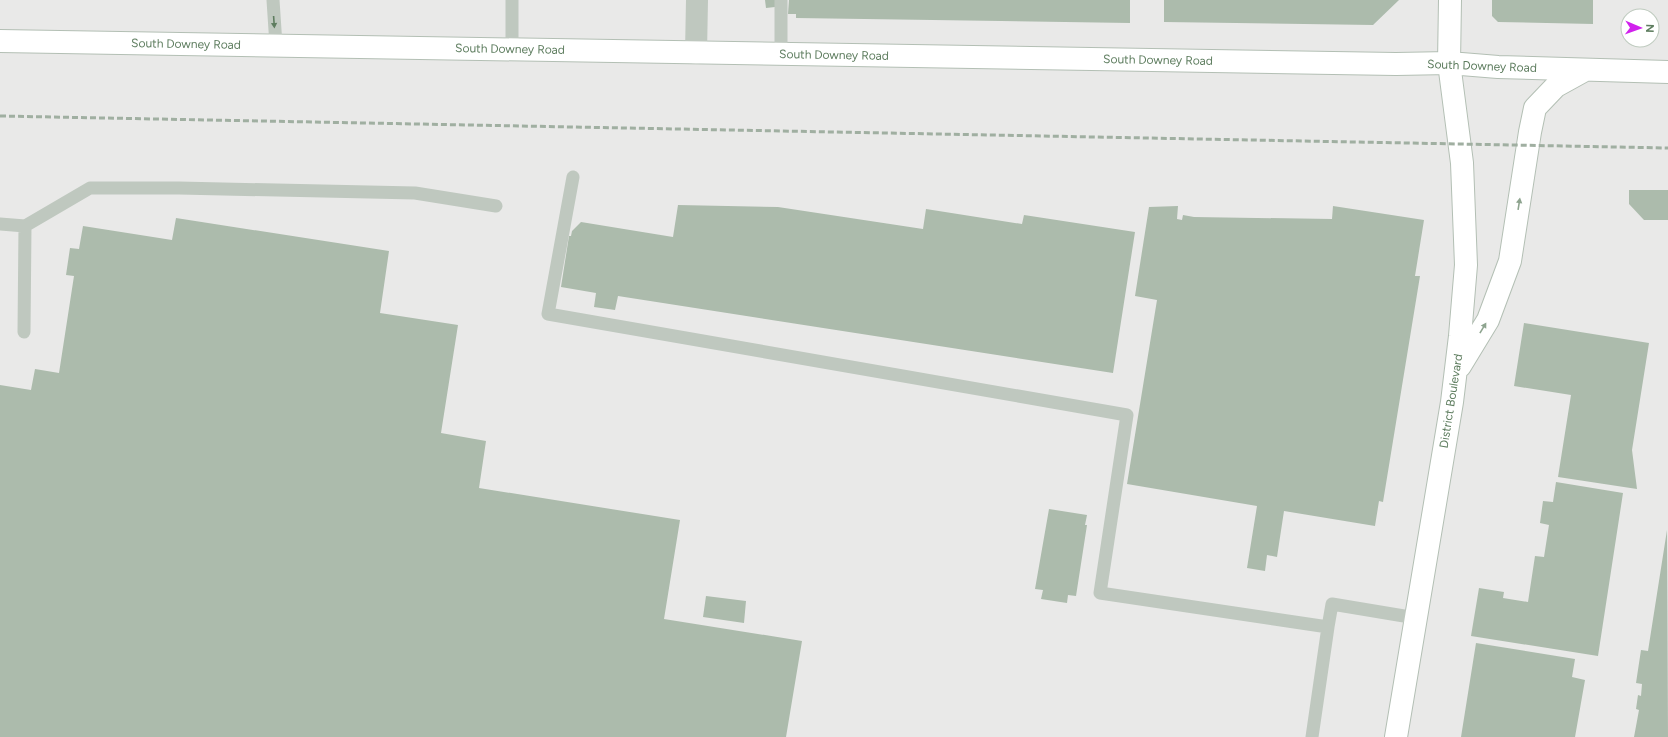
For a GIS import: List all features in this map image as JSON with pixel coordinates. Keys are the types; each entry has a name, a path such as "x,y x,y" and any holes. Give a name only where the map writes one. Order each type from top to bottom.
{"main road":[{"name":"District Boulevard","path":"1396,737 1455,374 1466,265 1465,218 1460,143 1449,63 1450,0"},
{"name":"South Downey Road","path":"0,41 1396,64 1449,63 1668,72"},
{"path":"1455,374 1488,320 1510,261 1535,108 1556,86 1587,69"}],"street":[{"path":"696,53 697,0"}],"lane":[{"path":"273,0 276,45"},
{"path":"512,0 512,49"},
{"path":"781,0 781,54"},
{"path":"573,177 548,314 1127,415 1100,593 1328,627"},
{"path":"0,224 25,226 90,188 415,192 496,206"},
{"path":"24,332 25,226"},
{"path":"1312,737 1332,604 1416,618"}],"shaded area":[{"path":"0,0 1668,0 1668,737 0,737"}],"building":[{"path":"765,0 775,0 775,7 766,8"},
{"path":"789,0 1130,0 1130,23 796,18 796,14 788,14"},
{"path":"1164,0 1399,0 1373,25 1164,22"},
{"path":"1492,0 1593,0 1593,24 1498,22 1492,16"},
{"path":"1629,190 1668,190 1668,220 1644,220 1629,204"},
{"path":"678,205 778,207 923,229 926,209 1022,224 1024,215 1135,232 1113,373 618,296 615,310 594,307 596,293 561,287 569,236 571,236 572,231 581,222 673,237"},
{"path":"1178,206 1177,219 1182,220 1183,215 1194,217 1332,219 1333,206 1424,220 1415,276 1420,276 1383,502 1379,501 1375,526 1284,511 1277,557 1267,555 1265,571 1247,568 1257,506 1127,484 1157,300 1135,296 1149,207"},
{"path":"176,218 389,251 380,313 458,325 441,433 486,441 479,488 680,520 664,619 802,641 786,737 0,737 0,385 31,390 35,369 59,373 74,276 66,275 70,248 79,249 83,226 172,240"},
{"path":"1524,323 1649,343 1632,450 1637,489 1558,477 1571,395 1514,386"},
{"path":"1556,482 1623,493 1598,656 1471,636 1479,588 1504,592 1503,598 1528,602 1535,556 1544,557 1549,525 1540,523 1543,501 1553,502"},
{"path":"1049,509 1087,515 1085,525 1087,525 1076,596 1068,595 1067,603 1041,599 1043,590 1035,589"},
{"path":"1667,530 1668,737 1634,737 1639,710 1636,709 1638,695 1641,696 1642,684 1636,683 1641,650 1648,651"},
{"path":"706,596 746,601 744,623 703,617"},
{"path":"1476,643 1575,659 1572,677 1585,680 1575,737 1461,737"}],"railway":[{"path":"0,116 1668,148"}]}
